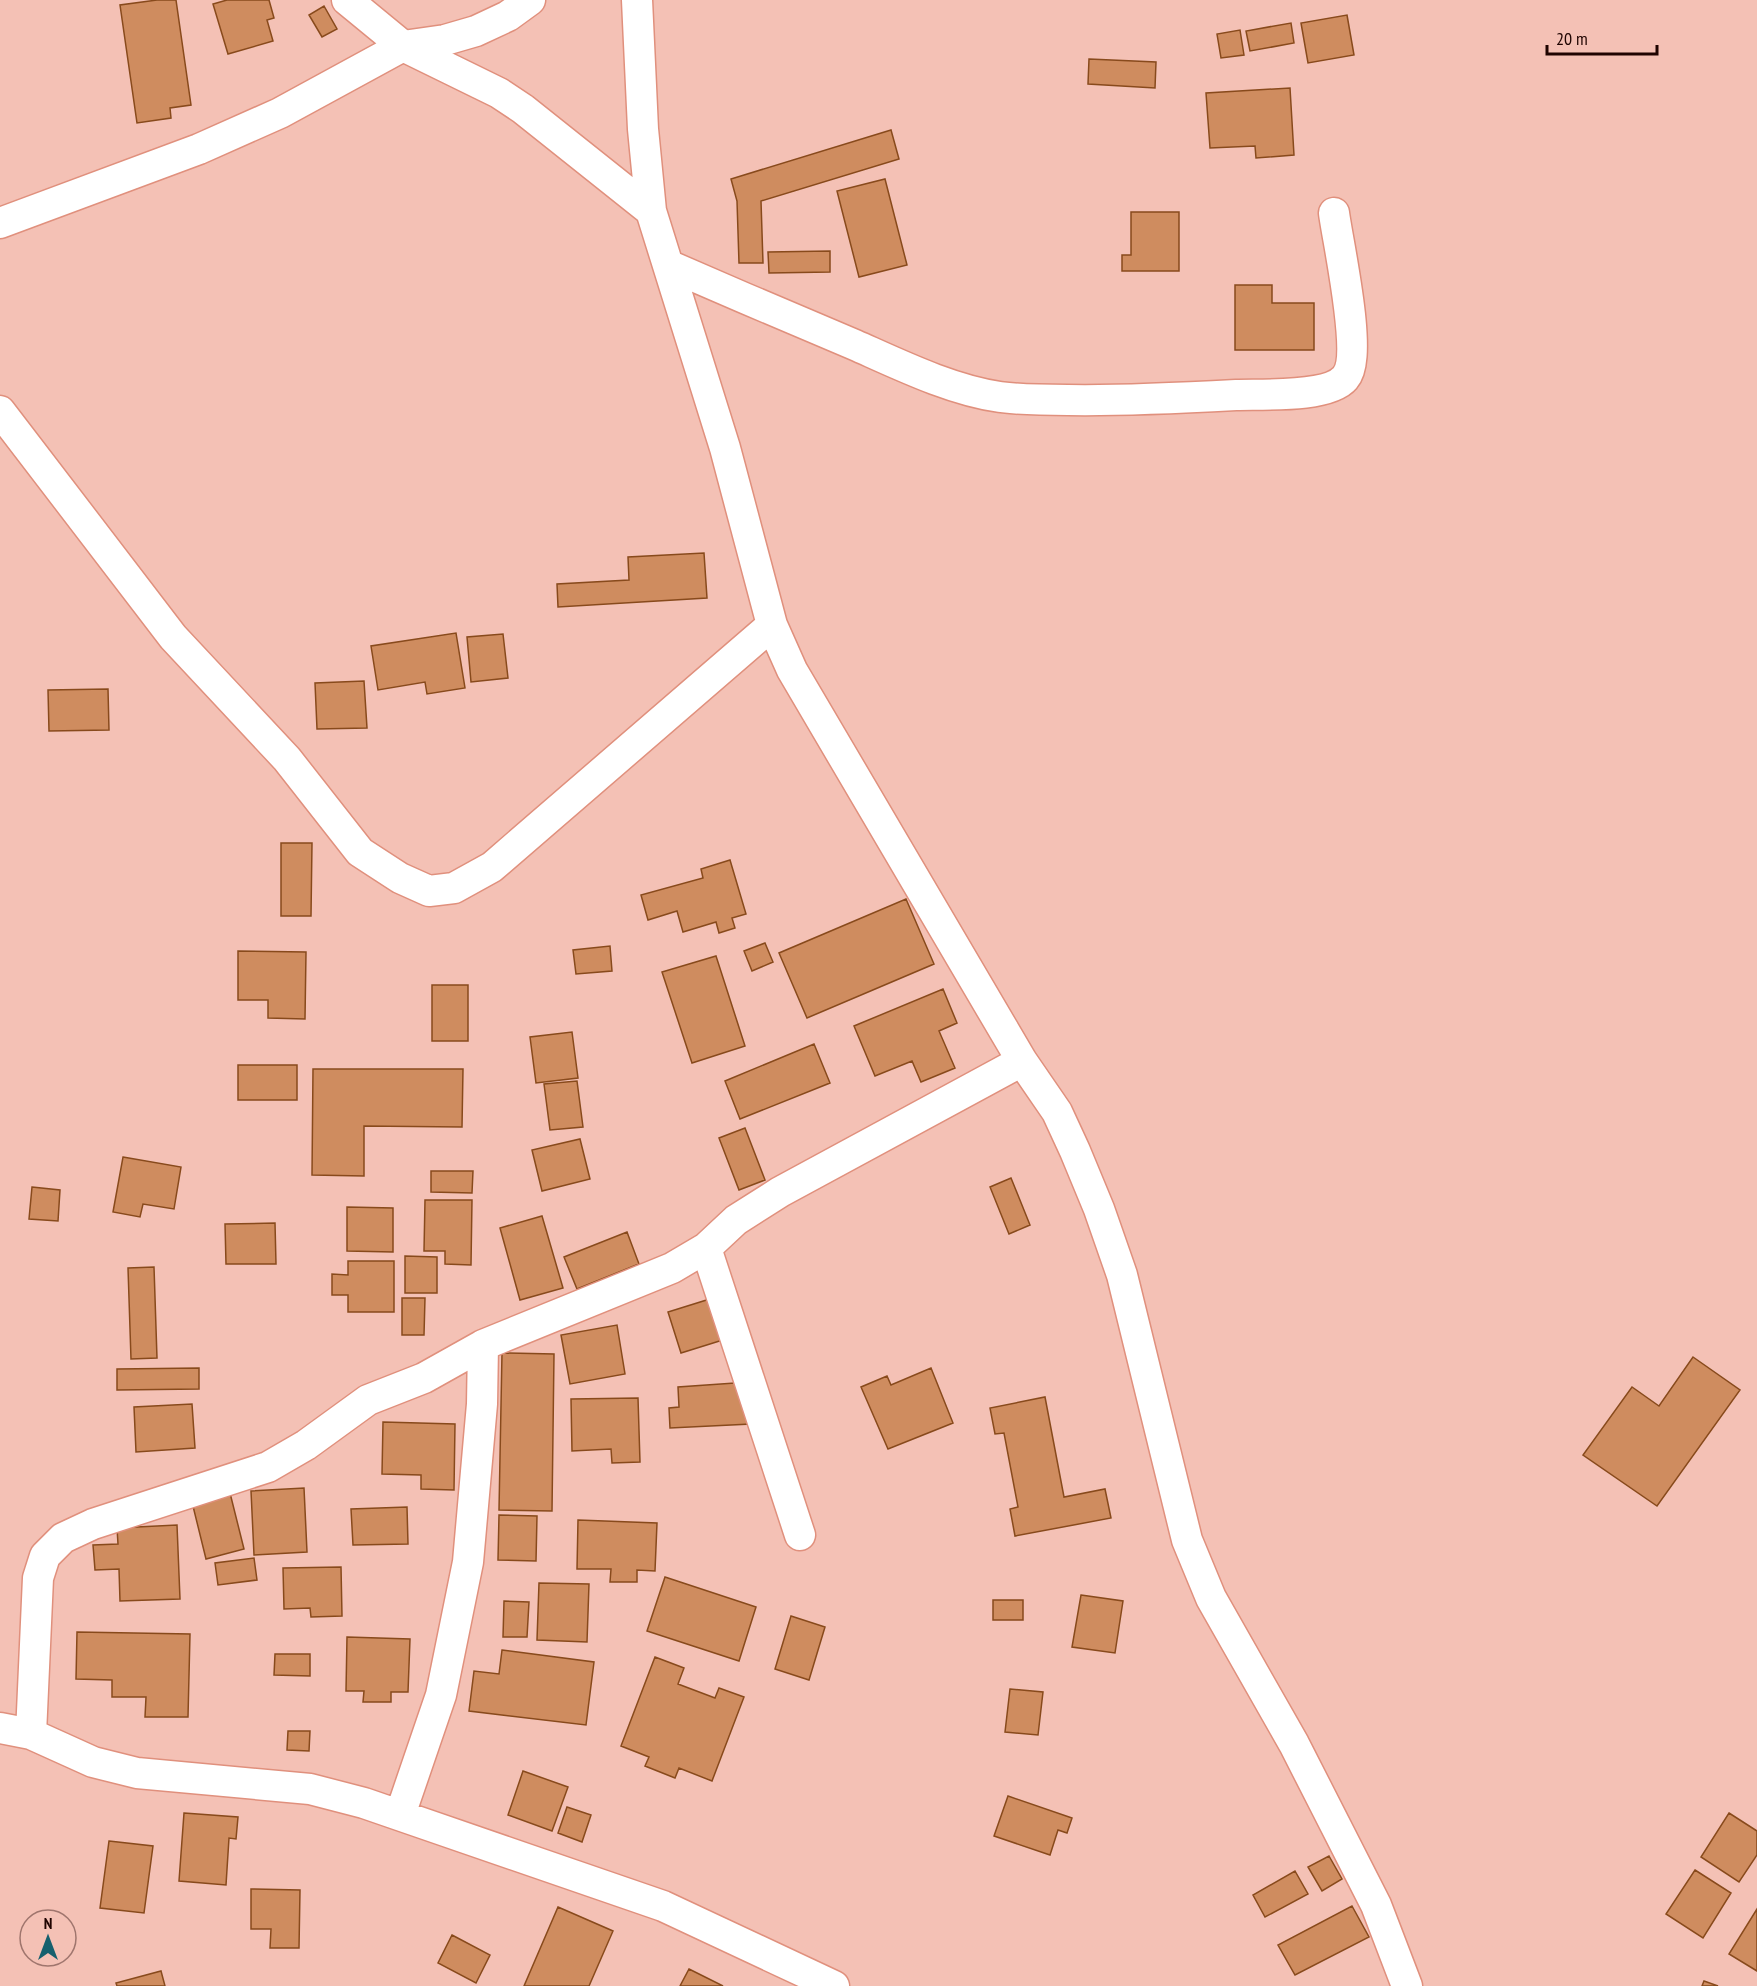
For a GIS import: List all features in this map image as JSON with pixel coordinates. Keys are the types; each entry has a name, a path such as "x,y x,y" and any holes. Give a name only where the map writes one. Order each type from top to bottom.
{"street":[{"path":"347,0 403,46 499,93 523,109 651,212"},
{"path":"0,223 199,149 280,114 403,46 445,40 476,31 507,16 530,0"},
{"path":"637,0 643,129 651,212 725,448 772,625 792,670 1022,1061 1057,1112 1099,1209 1122,1275 1187,1540 1211,1598 1294,1744 1376,1905 1407,1986"},
{"path":"668,265 892,361 978,393 1028,399 1105,401 1285,393 1321,390 1336,385 1345,378 1350,369 1353,338 1334,213"},
{"path":"0,411 173,637 287,759 360,852 400,878 429,891 454,888 492,867 772,625"},
{"path":"31,1734 38,1578 45,1556 63,1538 93,1524 268,1467 306,1445 368,1400 424,1377 483,1346 672,1268 706,1248 736,1220 780,1192 1022,1061"},
{"path":"706,1248 800,1535"},
{"path":"400,1815 441,1695 468,1563 482,1404 483,1346"},
{"path":"0,1728 31,1734 93,1762 137,1773 310,1789 400,1815 663,1906 834,1986"}],"building":[{"path":"176,0 191,105 170,108 171,118 137,123 120,5"},
{"path":"227,0 269,0 274,18 267,20 273,41 228,54 213,4"},
{"path":"324,6 337,29 322,37 309,15"},
{"path":"1347,15 1354,55 1308,63 1301,23"},
{"path":"1291,23 1294,43 1250,51 1246,31"},
{"path":"1240,30 1244,55 1221,58 1217,34"},
{"path":"1089,59 1156,62 1155,88 1088,84"},
{"path":"1290,88 1294,155 1256,158 1255,146 1210,148 1206,93"},
{"path":"891,130 899,159 761,201 763,263 739,263 737,201 731,179"},
{"path":"885,179 907,265 859,277 837,191"},
{"path":"1131,212 1179,212 1179,271 1122,271 1122,255 1131,255"},
{"path":"830,251 830,272 769,273 768,252"},
{"path":"1235,285 1272,285 1272,303 1314,303 1314,350 1235,350"},
{"path":"704,553 707,598 558,607 557,584 629,580 628,557"},
{"path":"456,633 465,688 427,694 425,682 378,690 371,646"},
{"path":"503,634 508,678 471,682 467,637"},
{"path":"364,681 367,728 317,729 315,683"},
{"path":"108,689 109,730 49,731 48,690"},
{"path":"281,843 312,843 311,916 281,916"},
{"path":"730,860 746,914 732,918 735,928 719,933 716,922 683,932 677,911 648,920 641,895 703,878 701,869"},
{"path":"906,899 934,964 807,1018 779,953"},
{"path":"765,943 773,962 752,971 744,951"},
{"path":"610,946 612,971 576,974 573,950"},
{"path":"238,951 306,952 305,1019 268,1018 268,1000 238,1000"},
{"path":"716,956 745,1046 692,1063 662,972"},
{"path":"432,985 468,985 468,1041 432,1041"},
{"path":"943,989 957,1023 939,1031 955,1068 921,1082 912,1061 875,1076 854,1026"},
{"path":"572,1032 578,1078 536,1083 530,1037"},
{"path":"814,1044 830,1083 740,1119 725,1081"},
{"path":"238,1065 297,1065 297,1100 238,1100"},
{"path":"313,1069 463,1069 462,1127 364,1126 364,1176 312,1175"},
{"path":"577,1081 583,1127 550,1130 544,1084"},
{"path":"745,1128 765,1180 739,1190 719,1138"},
{"path":"580,1139 590,1179 542,1191 532,1150"},
{"path":"123,1157 181,1167 174,1209 143,1204 140,1217 113,1212"},
{"path":"431,1171 473,1171 472,1193 431,1192"},
{"path":"1011,1178 1030,1225 1009,1234 990,1187"},
{"path":"32,1187 60,1190 58,1221 29,1219"},
{"path":"425,1200 472,1200 471,1265 445,1264 445,1251 424,1251"},
{"path":"347,1207 393,1208 393,1252 347,1251"},
{"path":"542,1216 563,1288 520,1300 500,1228"},
{"path":"275,1223 276,1264 226,1264 225,1224"},
{"path":"627,1232 639,1264 577,1289 564,1257"},
{"path":"405,1256 437,1257 437,1293 405,1293"},
{"path":"348,1261 394,1261 394,1312 348,1312 348,1295 332,1295 332,1274 348,1275"},
{"path":"154,1267 157,1358 131,1359 128,1268"},
{"path":"402,1298 425,1298 424,1335 402,1335"},
{"path":"713,1298 726,1339 681,1353 668,1312"},
{"path":"617,1325 625,1374 570,1384 561,1335"},
{"path":"502,1353 554,1354 552,1511 499,1510"},
{"path":"1693,1357 1740,1390 1657,1506 1583,1455 1632,1387 1659,1406"},
{"path":"199,1368 199,1389 117,1390 117,1369"},
{"path":"931,1368 953,1423 888,1449 861,1387 887,1376 891,1385"},
{"path":"749,1382 751,1424 670,1428 669,1408 679,1407 678,1387"},
{"path":"1045,1397 1064,1497 1105,1489 1111,1518 1015,1536 1010,1509 1018,1507 1004,1433 995,1434 990,1408"},
{"path":"638,1398 640,1462 612,1463 611,1449 572,1451 571,1399"},
{"path":"192,1404 195,1448 136,1452 134,1407"},
{"path":"383,1422 455,1424 454,1490 421,1489 421,1475 382,1474"},
{"path":"304,1488 307,1552 254,1555 251,1491"},
{"path":"229,1489 244,1549 206,1559 191,1498"},
{"path":"407,1507 408,1544 353,1545 351,1509"},
{"path":"499,1515 537,1516 536,1561 498,1560"},
{"path":"578,1520 657,1523 655,1571 637,1570 637,1582 610,1582 611,1569 577,1569"},
{"path":"177,1525 180,1599 120,1601 119,1569 95,1570 93,1545 118,1544 117,1528"},
{"path":"254,1558 257,1580 218,1585 215,1563"},
{"path":"341,1567 342,1616 311,1617 310,1608 284,1609 283,1568"},
{"path":"665,1577 756,1607 739,1661 647,1631"},
{"path":"539,1583 589,1584 587,1642 537,1640"},
{"path":"1081,1595 1123,1601 1115,1653 1072,1647"},
{"path":"993,1600 1023,1600 1023,1620 993,1620"},
{"path":"504,1601 529,1602 527,1637 503,1637"},
{"path":"791,1616 825,1627 809,1680 775,1669"},
{"path":"77,1632 190,1634 188,1717 145,1717 146,1697 112,1697 112,1680 76,1679"},
{"path":"347,1637 410,1639 408,1692 391,1692 391,1702 363,1702 364,1691 346,1691"},
{"path":"502,1650 594,1662 586,1725 469,1711 474,1671 499,1674"},
{"path":"275,1654 310,1654 310,1676 274,1675"},
{"path":"655,1657 684,1668 678,1684 715,1698 719,1688 744,1697 712,1781 679,1768 675,1778 645,1766 649,1757 621,1746"},
{"path":"1010,1689 1043,1692 1038,1735 1005,1732"},
{"path":"288,1731 310,1731 309,1751 287,1750"},
{"path":"523,1771 568,1787 552,1831 508,1815"},
{"path":"1008,1796 1072,1818 1067,1833 1058,1830 1050,1855 994,1836"},
{"path":"567,1807 591,1815 582,1842 558,1833"},
{"path":"184,1813 238,1817 236,1839 229,1838 226,1885 179,1881"},
{"path":"1729,1813 1757,1831 1757,1855 1739,1882 1701,1857"},
{"path":"109,1841 153,1846 144,1913 100,1908"},
{"path":"1329,1856 1342,1879 1322,1891 1308,1867"},
{"path":"1695,1870 1731,1893 1703,1938 1666,1914"},
{"path":"1295,1871 1308,1894 1265,1917 1253,1895"},
{"path":"251,1889 300,1890 299,1948 270,1948 271,1929 251,1929"},
{"path":"1352,1906 1369,1937 1295,1975 1278,1945"},
{"path":"558,1907 613,1931 589,1986 524,1986"},
{"path":"1757,1909 1757,1971 1729,1954"},
{"path":"452,1935 490,1955 476,1983 438,1963"},
{"path":"689,1969 723,1986 680,1986"},
{"path":"161,1971 165,1986 117,1986 116,1983"},
{"path":"1704,1981 1718,1986 1702,1986"}]}
